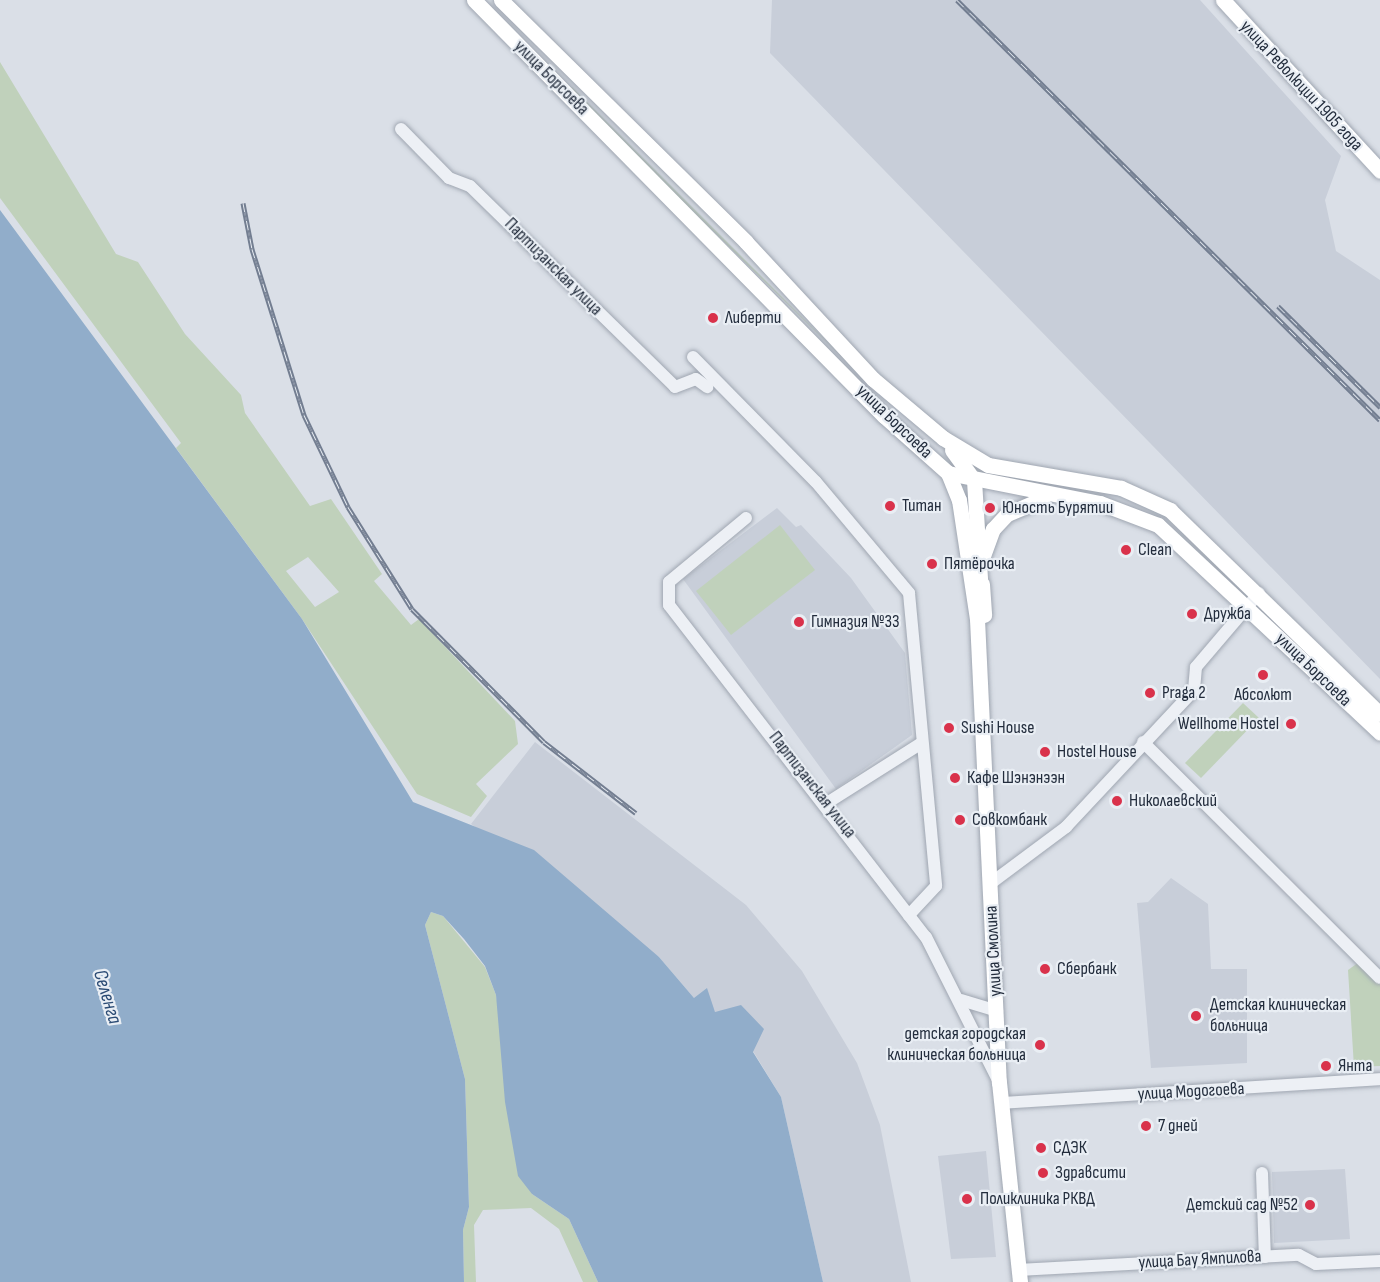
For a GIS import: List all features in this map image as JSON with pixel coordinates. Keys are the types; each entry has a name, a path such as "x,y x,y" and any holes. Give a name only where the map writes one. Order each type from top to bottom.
{"main road":[{"name":"улица Борсоева","path":"474,0 861,391 948,473"},
{"name":"улица Борсоева","path":"501,0 746,242 873,379 943,438 988,465 1121,488 1177,514 1380,714"},
{"name":"улица Революции 1905 года","path":"1230,2 1380,171"},
{"path":"861,391 873,379"},
{"path":"943,438 970,475"},
{"path":"948,473 970,475 988,465"},
{"name":"улица Смолина","path":"948,473 959,500 977,619 995,880 999,1082 1006,1103 1023,1276"},
{"name":"улица Борсоева","path":"970,475 1053,498 1100,503 1158,525 1380,733"},
{"name":"улица Смолина","path":"970,475 982,584 977,619"},
{"path":"981,568 993,529 1007,514 1018,505 1053,498"},
{"path":"982,584 1006,1103"}],"street":[{"name":"Партизанская улица","path":"401,129 449,178 470,186 675,387 696,379 706,387"},
{"path":"693,357 816,482 909,593 920,744 936,886 909,915"},
{"name":"Партизанская улица","path":"746,518 669,582 669,605 827,803 909,915 961,1000 999,1082"},
{"path":"995,880 1066,827 1194,690 1196,667 1259,593"},
{"path":"1143,742 1380,978"},
{"path":"827,803 920,744"},
{"path":"961,1000 997,1011"},
{"name":"улица Модогоева","path":"1006,1103 1380,1079"},
{"path":"1262,1173 1265,1257"},
{"name":"улица Бау Ямпилова","path":"1023,1276 1265,1257 1299,1256 1316,1264 1380,1261"}],"shaded area":[{"path":"772,0 1200,0 1341,156 1325,200 1336,251 1380,280 1380,679 770,53"},
{"name":"Гимназия №33","path":"777,508 796,527 801,525 851,578 905,653 912,735 836,789 683,579"},
{"path":"535,742 746,905 802,971 857,1063 880,1125 911,1282 823,1282 781,1097 728,1010 715,1012 709,1000 694,998 659,957 471,824"},
{"name":"Детская клиническая больница","path":"1171,878 1208,904 1211,969 1247,969 1247,1063 1151,1068 1137,903 1148,902"},
{"name":"Поликлиника РКВД","path":"986,1151 996,1257 951,1259 938,1156"},
{"name":"Детский сад №52","path":"1345,1169 1350,1239 1274,1243 1272,1172"}],"green space":[{"path":"0,62 116,254 138,262 185,334 241,395 245,413 310,506 331,499 382,574 374,581 411,625 419,619 515,721 518,744 476,784 487,796 471,817 417,794 302,619 176,448 181,443 0,198","holes":["308,557 339,592 315,607 286,571"]},
{"path":"572,87 864,379 569,90"},
{"path":"780,525 815,570 731,635 696,591"},
{"path":"1243,703 1259,718 1201,778 1185,763"},
{"path":"431,912 443,916 485,967 496,995 532,1194 569,1219 598,1282 583,1282 559,1229 531,1208 483,1210 474,1225 476,1282 464,1282 463,1230 469,1207 465,1079 425,925"},
{"path":"1362,960 1380,978 1380,1066 1354,1067 1348,970"}],"water":[{"name":"Селенга","path":"0,210 302,619 413,802 534,850 659,957 694,998 707,988 715,1012 741,1005 764,1029 753,1052 781,1097 823,1282 598,1282 569,1219 532,1194 518,1176 505,1102 496,995 485,966 464,939 443,916 431,912 425,925 465,1079 469,1207 463,1230 464,1282 0,1282"}],"railway":[{"path":"957,0 1380,420"},
{"path":"243,203 252,249 304,415 348,507 412,609 544,742 636,813"},
{"path":"1278,306 1380,407"}],"place":[{"name":"Либерти","path":"713,318"},
{"name":"Титан","path":"890,506"},
{"name":"Юность Бурятии","path":"990,508"},
{"name":"Clean","path":"1126,550"},
{"name":"Пятёрочка","path":"932,564"},
{"name":"Дружба","path":"1192,614"},
{"name":"Гимназия №33","path":"799,622"},
{"name":"Абсолют","path":"1263,675"},
{"name":"Praga 2","path":"1150,693"},
{"name":"Wellhome Hostel","path":"1291,724"},
{"name":"Sushi House","path":"949,728"},
{"name":"Hostel House","path":"1045,752"},
{"name":"Кафе Шэнэнээн","path":"955,778"},
{"name":"Николаевский","path":"1117,801"},
{"name":"Совкомбанк","path":"960,820"},
{"name":"Сбербанк","path":"1045,969"},
{"name":"Детская клиническая больница","path":"1196,1016"},
{"name":"детская городская клиническая больница","path":"1040,1045"},
{"name":"Янта","path":"1326,1066"},
{"name":"7 дней","path":"1146,1126"},
{"name":"СДЭК","path":"1041,1148"},
{"name":"Здравсити","path":"1043,1173"},
{"name":"Поликлиника РКВД","path":"967,1199"},
{"name":"Детский сад №52","path":"1310,1205"}]}
